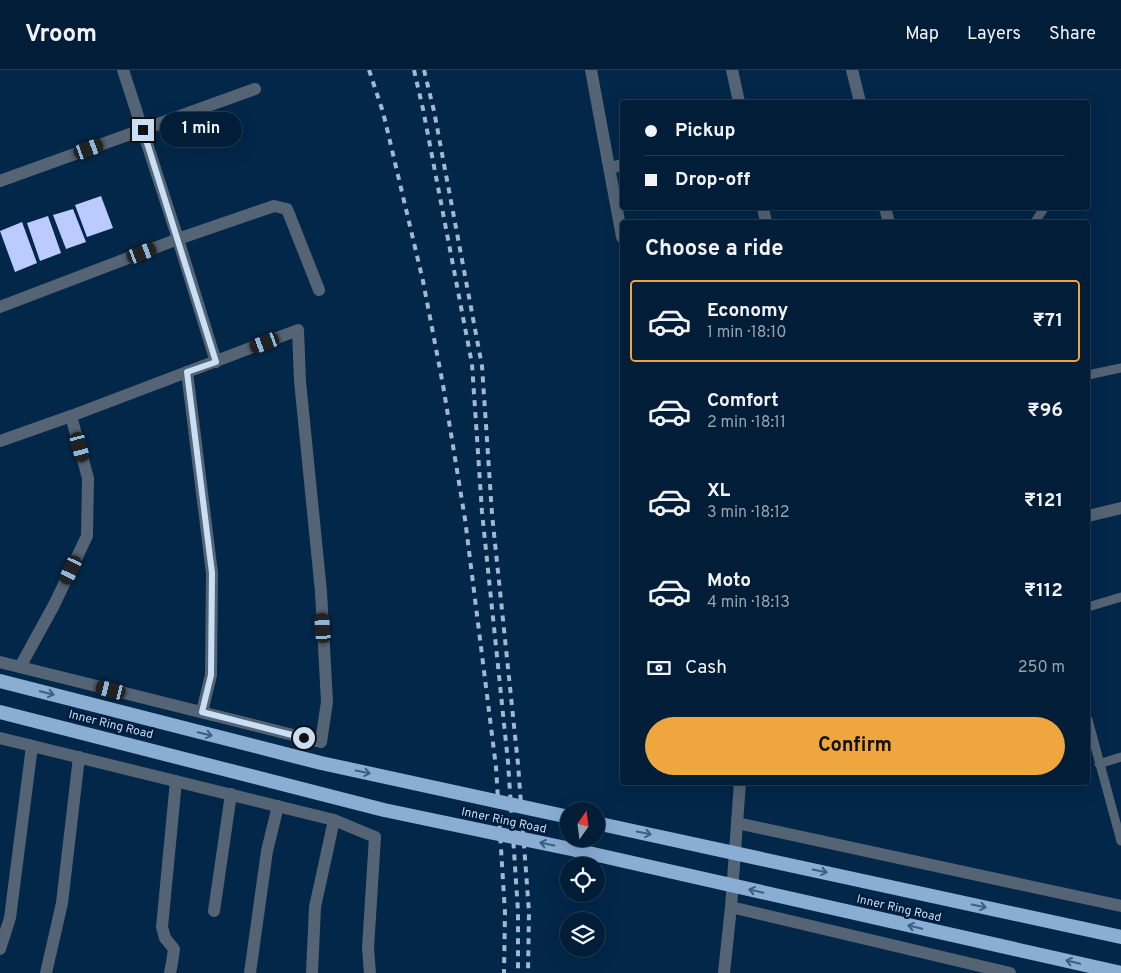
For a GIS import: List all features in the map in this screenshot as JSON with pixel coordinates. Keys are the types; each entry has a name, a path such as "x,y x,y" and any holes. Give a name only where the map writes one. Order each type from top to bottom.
{"highway":[{"name":"Inner Ring Road","path":"0,681 321,763 560,815"},
{"name":"Inner Ring Road","path":"0,712 384,810 581,851 1121,973"},
{"name":"Inner Ring Road","path":"605,825 1121,937"}],"street":[{"path":"123,70 216,362"},
{"path":"591,70 616,167 621,220"},
{"path":"732,70 739,100"},
{"path":"852,70 860,100"},
{"path":"0,181 254,89"},
{"path":"0,307 178,239 274,206 287,209 319,290"},
{"path":"0,441 298,330 300,381 321,592 327,702 321,742 0,662"},
{"path":"187,372 212,573 211,675 202,712"},
{"path":"20,667 54,605 88,536 88,478 71,416"},
{"path":"1090,516 1121,508"},
{"path":"0,738 334,820 375,837 368,948 370,973"},
{"path":"0,949 10,918 32,746"},
{"path":"46,973 62,903 79,757"},
{"path":"170,973 174,949 165,938 162,927 176,781"},
{"path":"724,973 731,908 740,785"},
{"path":"214,911 231,794"},
{"path":"250,973 266,851 278,806"},
{"path":"312,973 315,907 334,820"},
{"path":"737,824 1121,906"},
{"path":"731,908 1010,973"}],"lane":[{"path":"1090,375 1121,368"},
{"path":"1090,606 1121,597"},
{"path":"1090,727 1121,841"},
{"path":"1100,764 1121,757"}],"building":[{"path":"101,196 113,228 87,237 75,205"},
{"path":"73,209 86,242 66,249 53,215"},
{"path":"48,216 61,253 40,261 27,223"},
{"path":"22,222 37,263 15,272 0,231"}],"railway":[{"path":"369,70 383,112 423,281 443,385 465,519 496,767 505,913 504,973"},
{"path":"414,70 472,364 482,512 508,762 518,911 518,973"},
{"path":"424,70 434,111 482,366 492,514 518,764 529,912 528,973"}],"route":[{"path":"143,130 216,362 187,372 212,573 211,675 202,712 304,738"}]}
